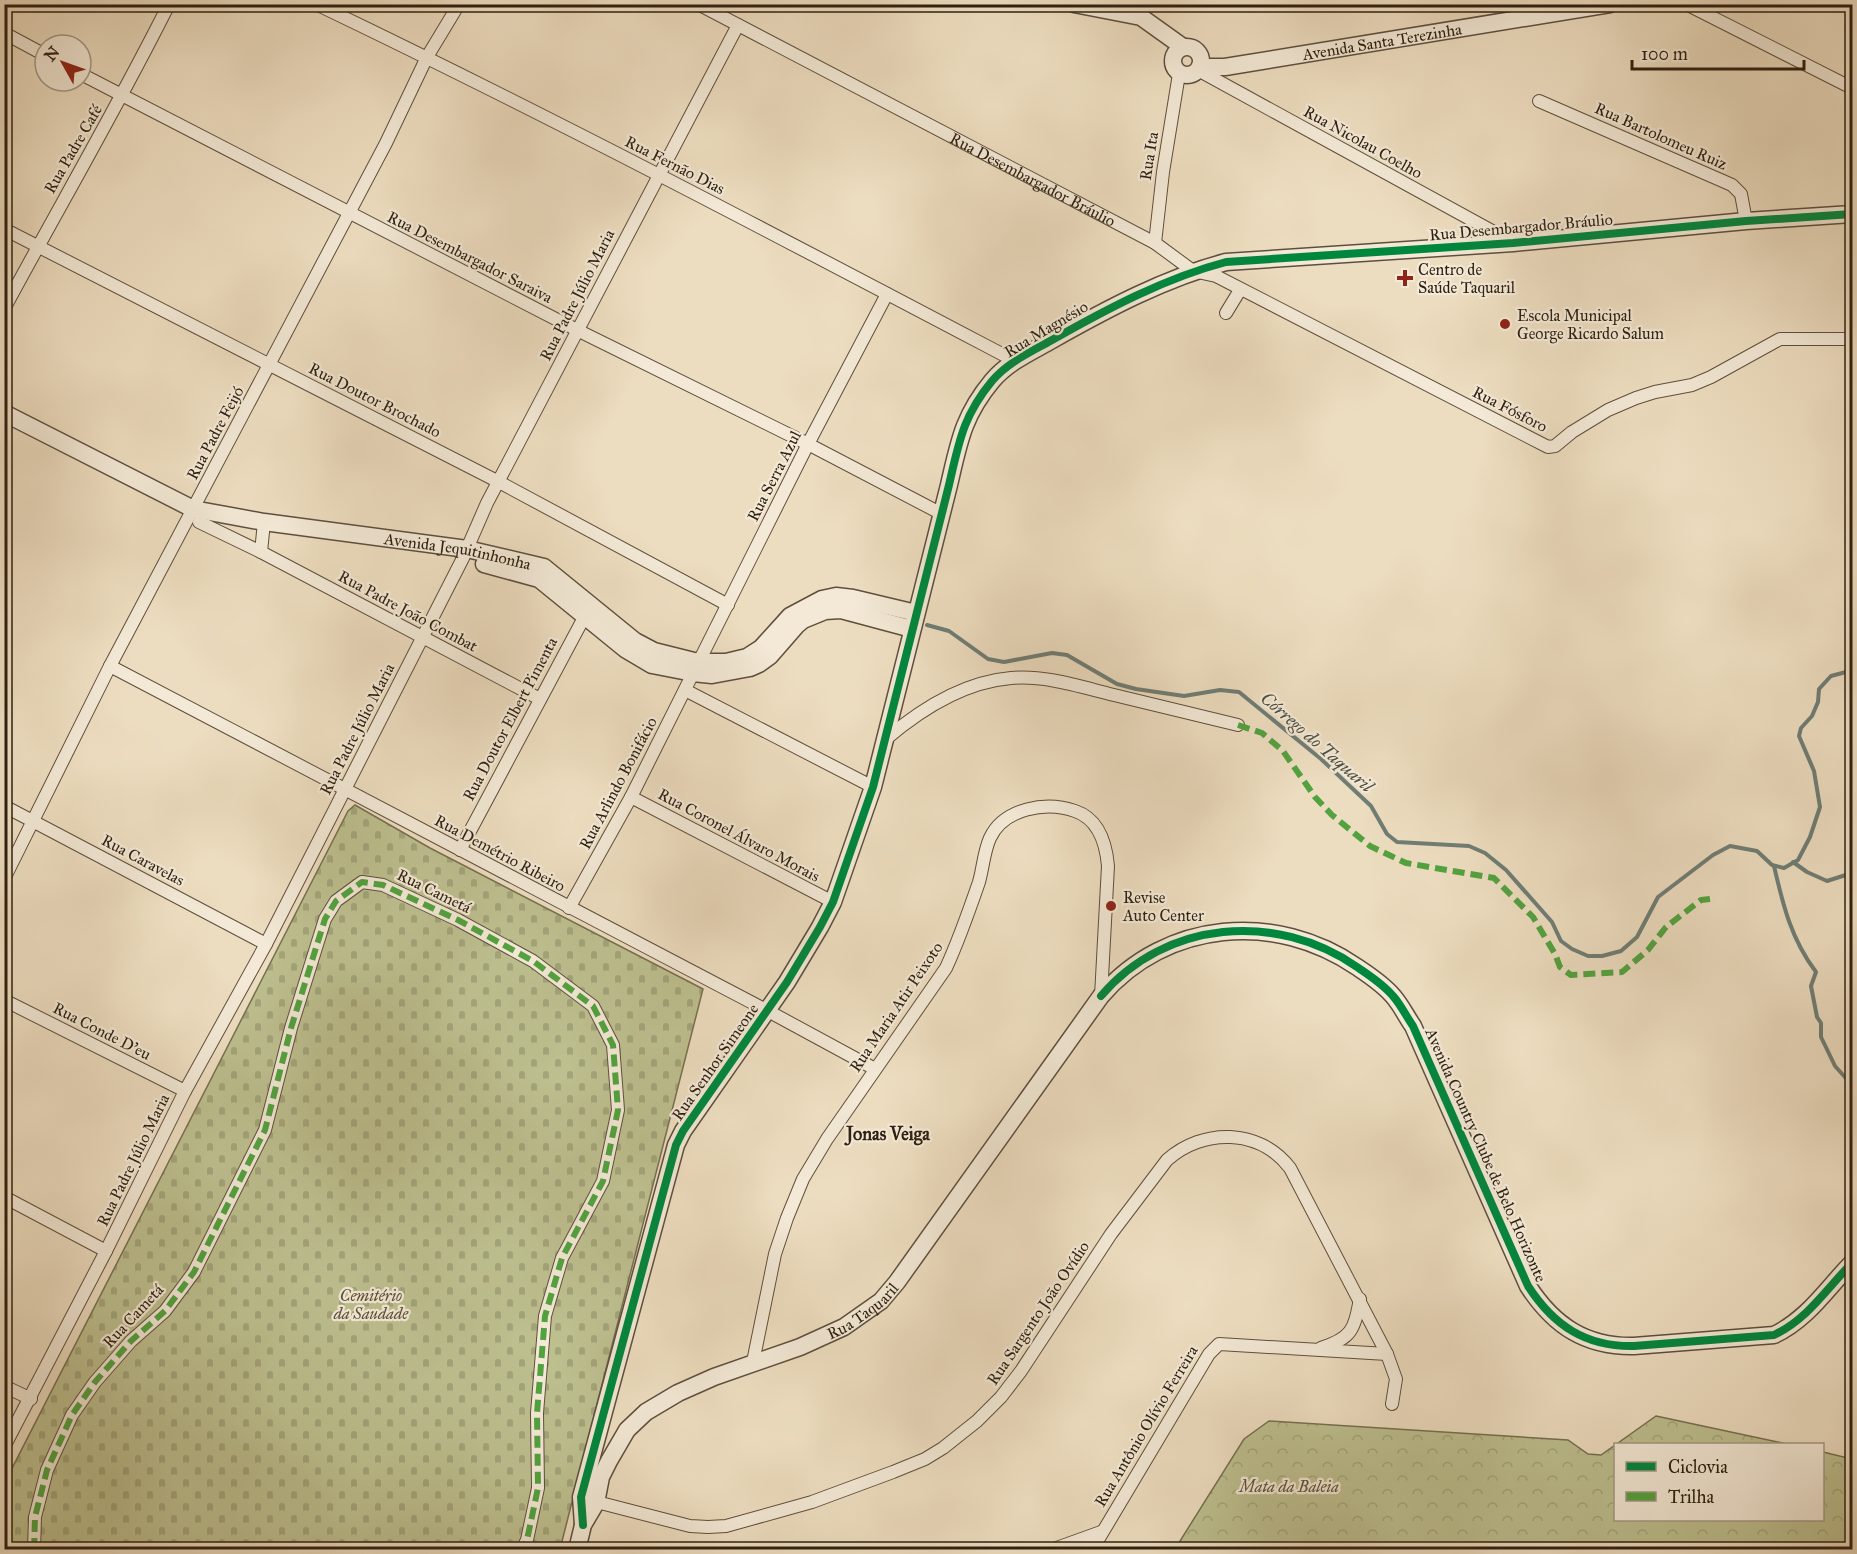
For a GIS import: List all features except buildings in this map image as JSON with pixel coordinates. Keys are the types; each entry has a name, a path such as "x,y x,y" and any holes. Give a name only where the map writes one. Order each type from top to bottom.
{"street":[{"name":"Rua Padre Café","path":"4,309 80,169 123,96 169,4"},
{"name":"Rua Fernão Dias","path":"316,4 427,57 658,174 1015,361"},
{"name":"Rua Padre Feijó","path":"4,879 110,666 193,516 269,365 386,143 427,57 459,4"},
{"name":"Rua Desembargador Bráulio","path":"698,4 1155,243 1193,271 1240,261 1513,243 1746,221 1852,214"},
{"path":"1074,4 1130,10 1179,51 1194,49 1199,65 1189,75 1179,74 1173,65 1179,51"},
{"name":"Avenida Santa Terezinha","path":"1199,65 1225,67 1610,4"},
{"path":"1686,4 1852,88"},
{"name":"Rua Padre Júlio Maria","path":"4,1447 31,1399 185,1091 266,944 465,553 487,503 738,25"},
{"path":"4,33 33,49"},
{"name":"Rua Nicolau Coelho","path":"1199,65 1513,243"},
{"name":"Rua Ita","path":"1155,243 1163,172 1179,74"},
{"name":"Rua Desembargador Saraiva","path":"93,80 577,330 808,444 942,514"},
{"name":"Rua Bartolomeu Ruiz","path":"1539,100 1732,184 1741,194 1746,221"},
{"name":"Rua Doutor Brochado","path":"4,229 499,482 728,605"},
{"name":"Rua Fósforo","path":"1193,271 1216,276 1548,447 1555,446 1572,432 1617,406 1655,392 1692,385 1780,339 1852,339"},
{"name":"Rua Magnésio","path":"914,621 963,426 993,380 1015,361 1099,313 1193,271"},
{"path":"1226,313 1240,290"},
{"name":"Rua Serra Azul","path":"696,668 808,444 887,294"},
{"name":"Avenida Jequitinhonha","path":"4,413 193,516"},
{"name":"Avenida Jequitinhonha","path":"4,425 193,516 465,553 539,579 588,611 625,649 652,665 696,668 712,675 750,668 770,656 803,620 825,611 848,611 914,621"},
{"name":"Rua Padre João Combat","path":"193,516 540,699"},
{"path":"261,552 263,527"},
{"name":"Rua Doutor Elbert Pimenta","path":"460,850 588,611"},
{"name":"Rua Senhor Simeone","path":"589,1500 676,1145 683,1131 768,1011 804,954 832,902 873,787 914,621"},
{"name":"Rua Demétrio Ribeiro","path":"110,666 875,1069"},
{"name":"Rua Arlindo Bonifácio","path":"569,908 631,797 696,668"},
{"path":"886,739 907,720 941,700 988,682 1011,678 1060,681 1238,725"},
{"path":"686,690 873,787"},
{"name":"Rua Coronel Álvaro Morais","path":"631,797 832,902"},
{"name":"Rua Caravelas","path":"4,806 266,944"},
{"name":"Rua Maria Atir Peixoto","path":"753,1362 775,1254 786,1218 810,1168 875,1069 946,968 957,945 980,879 990,838 998,825 1013,814 1031,808 1053,807 1073,810 1082,814 1100,831 1106,845 1108,866 1101,996"},
{"name":"Rua Cametá","path":"34,1550 35,1517 47,1470 72,1415 95,1382 131,1341 165,1311 194,1272 265,1130 291,1028 325,919 336,901 362,882 383,885 458,920 532,961 593,1006 613,1045 618,1110 603,1181 562,1258 545,1316 537,1413 538,1488 527,1540 522,1550"},
{"name":"Avenida Country Clube de Belo Horizonte","path":"1101,996 1117,976 1156,952 1207,934 1238,930 1262,931 1307,941 1328,950 1365,972 1393,996 1413,1026 1528,1286 1546,1310 1562,1325 1596,1343 1618,1347 1774,1335 1788,1329 1804,1317 1852,1263"},
{"name":"Rua Taquaril","path":"577,1550 589,1500 627,1430 640,1418 678,1393 753,1362 800,1347 844,1327 880,1301 897,1282 1101,996"},
{"name":"Rua Conde D'eu","path":"4,1000 185,1091"},
{"name":"Rua Sargento João Ovídio","path":"589,1500 690,1526 726,1526 812,1502 893,1472 944,1448 977,1421 1001,1397 1021,1371 1111,1234 1167,1160 1178,1151 1210,1137 1242,1138 1254,1142 1284,1160 1290,1168 1387,1354 1395,1379 1392,1404"},
{"path":"4,1197 106,1251"},
{"path":"1314,1350 1339,1342 1349,1333 1355,1322 1360,1299"},
{"name":"Rua Antônio Olívio Ferreira","path":"1092,1550 1214,1347 1225,1343 1387,1354"},
{"path":"4,1386 31,1399"},
{"path":"1051,1550 1101,1532"}],"green space":[{"name":"Cemitério da Saudade","path":"355,805 430,848 703,989 560,1549 5,1549 4,1484 348,811"},
{"path":"1656,1416 1782,1443 1618,1443"},
{"name":"Mata da Baleia","path":"1269,1421 1568,1440 1588,1454 1601,1455 1614,1445 1614,1521 1824,1521 1824,1452 1852,1459 1852,1549 1175,1549 1244,1439"}],"waterway":[{"name":"Córrego do Taquaril","path":"927,625 949,631 988,659 1004,662 1052,653 1067,655 1117,684 1136,689 1184,696 1220,690 1239,692 1321,759 1371,806 1387,834 1397,842 1469,846 1485,853 1506,870 1552,922 1561,941 1588,956 1602,956 1621,951 1637,937 1658,897 1713,855 1730,846 1757,851 1772,865 1784,868 1798,860 1810,837 1820,807 1814,771 1799,736 1801,728 1812,716 1818,702 1819,689 1831,676 1846,672 1852,673"},
{"name":"Córrego do Taquaril","path":"1793,862 1807,872 1827,881 1852,873"},
{"name":"Córrego do Taquaril","path":"1774,866 1794,934 1816,972 1811,986 1817,1017 1821,1023 1821,1037 1835,1066 1852,1085"}],"marked path":[{"path":"1238,725 1262,733 1283,751 1315,797 1332,815 1370,846 1406,863 1494,878 1533,917 1560,967 1571,975 1622,972 1648,950 1666,927 1701,900 1710,899"},
{"path":"34,1550 35,1517 47,1470 72,1415 95,1382 131,1341 165,1311 194,1272 265,1130 291,1028 325,919 336,901 362,882 383,885 458,920 533,961 593,1006 613,1045 618,1110 603,1181 562,1258 545,1316 537,1413 538,1488 527,1540 522,1550"}],"cycle path":[{"path":"583,1525 581,1497 676,1145 683,1131 787,982 833,902 873,787 959,442 974,406 998,374 1028,353 1115,306 1181,277 1226,262 1513,243 1746,221 1852,214"},
{"path":"1101,996 1127,971 1157,952 1189,939 1223,932 1258,932 1292,937 1325,949 1357,967 1393,996 1413,1026 1528,1286 1560,1323 1586,1338 1601,1343 1634,1346 1774,1335 1807,1312 1852,1263"}],"place":[{"name":"Centro de Saúde Taquaril","path":"1405,278"},
{"name":"Escola Municipal George Ricardo Salum","path":"1505,324"},
{"name":"Revise Auto Center","path":"1111,906"}],"district":[{"name":"Jonas Veiga","path":"888,1134"}]}
